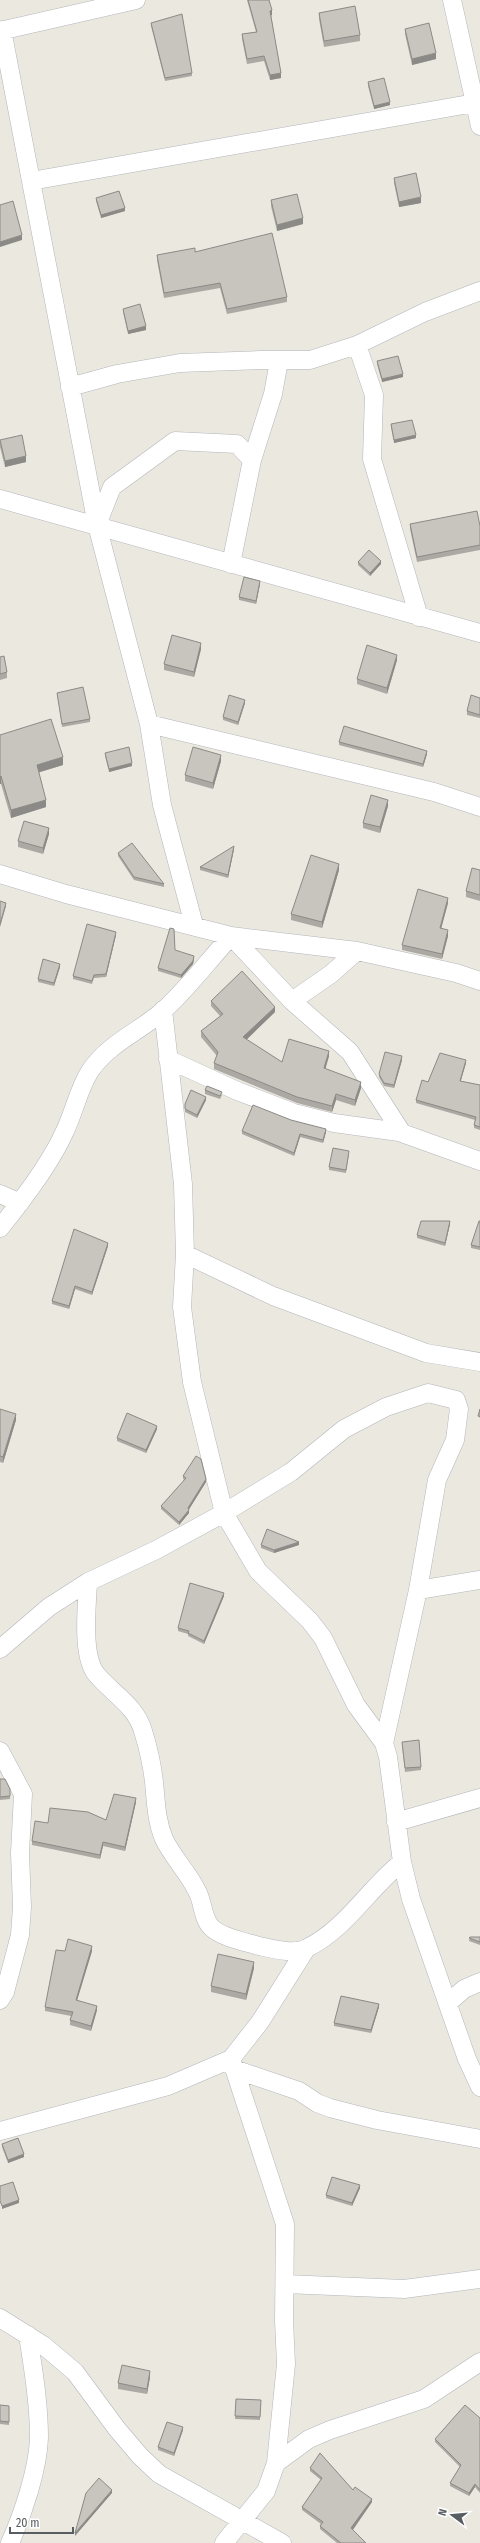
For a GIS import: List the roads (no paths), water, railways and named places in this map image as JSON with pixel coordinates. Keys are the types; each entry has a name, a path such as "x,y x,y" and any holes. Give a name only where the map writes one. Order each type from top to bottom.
{"street":[{"path":"136,0 1,31 97,525 149,724 162,805 194,925"},
{"path":"452,0 480,126"},
{"path":"31,181 475,102"},
{"path":"70,386 110,375 180,363 310,360 358,345 425,312 480,291"},
{"path":"358,345 374,395 372,459 419,616"},
{"path":"231,564 252,460 273,394 280,361"},
{"path":"97,525 112,487 175,441 237,444 252,460"},
{"path":"0,499 480,633"},
{"path":"149,724 434,792 480,807"},
{"path":"0,874 66,894 194,925 231,936 357,951 456,973 480,981"},
{"path":"231,936 292,1001 350,1052 402,1133"},
{"path":"0,1228 20,1203 64,1134 80,1090 90,1072 103,1055 128,1034 163,1010 231,936"},
{"path":"292,1001 331,974 357,951"},
{"path":"163,1010 182,1184 185,1254 182,1307 192,1382 224,1513 258,1571 310,1621 323,1638 356,1705 384,1743"},
{"path":"168,1059 235,1090 294,1113 334,1123 402,1133 480,1161"},
{"path":"0,1194 20,1203"},
{"path":"185,1254 273,1296 419,1350 480,1362"},
{"path":"0,1649 49,1607 88,1582 156,1550 224,1513 291,1472 344,1429 386,1407 428,1393 456,1400 459,1409 455,1440 437,1480 418,1590 384,1743 402,1862 411,1899 467,2059 480,2087"},
{"path":"418,1590 480,1580"},
{"path":"88,1582 86,1645 96,1674 118,1694 140,1719 149,1752 154,1782 155,1808 164,1839 184,1867 199,1894 211,1927 223,1935 269,1948 289,1951 306,1949"},
{"path":"0,1751 23,1794 20,1853 22,1908 20,1936 7,1966 0,2000"},
{"path":"396,1822 480,1798"},
{"path":"0,2131 161,2088 233,2064 306,1949 351,1915 382,1878 402,1862"},
{"path":"448,2003 464,1989 480,1982"},
{"path":"233,2064 299,2091 317,2103 330,2108 377,2120 480,2139"},
{"path":"224,2543 266,2490 276,2463 285,2384 285,2224 233,2064"},
{"path":"285,2284 404,2289 480,2279"},
{"path":"0,2318 28,2335 75,2372 121,2434 140,2456 159,2474 282,2543"},
{"path":"10,2543 22,2514 36,2459 39,2438 28,2335"},
{"path":"276,2463 310,2439 330,2430 424,2399 480,2362"}]}
